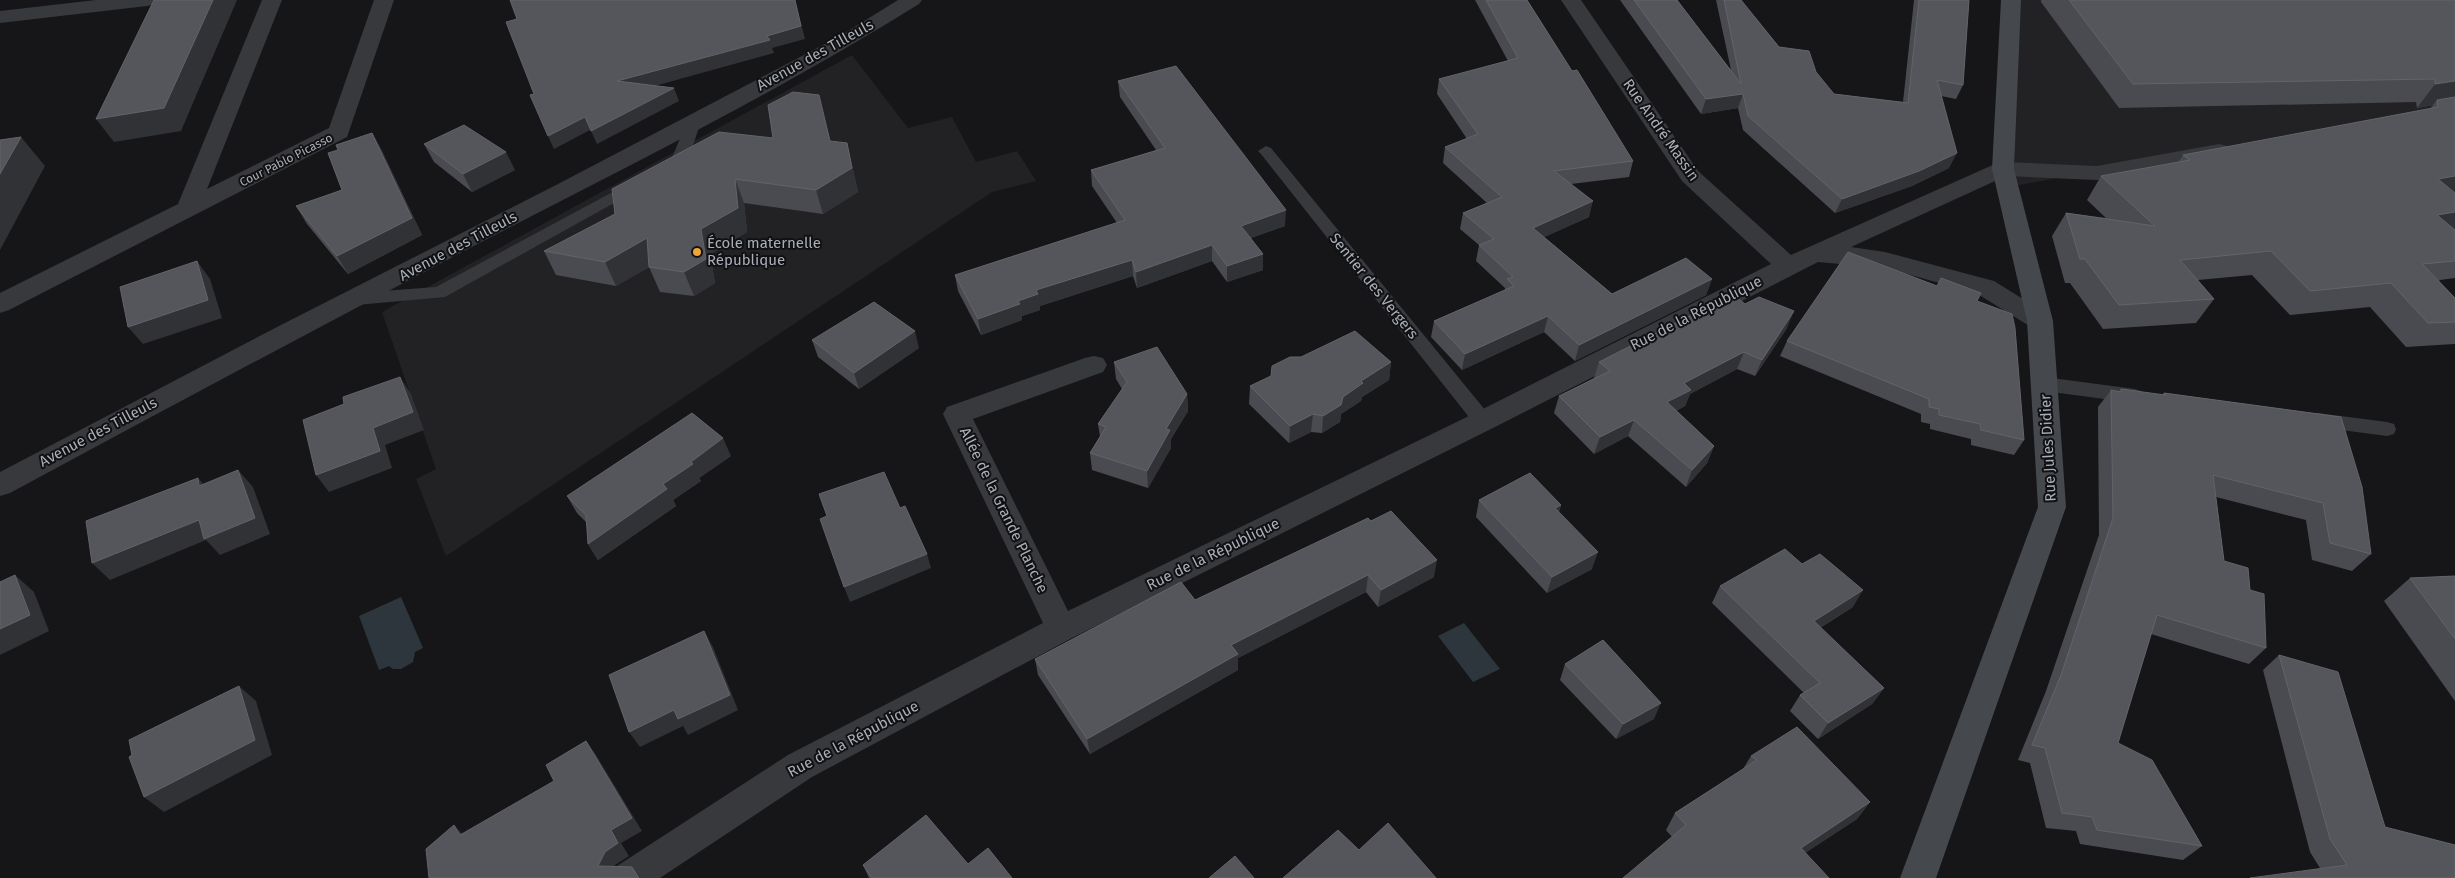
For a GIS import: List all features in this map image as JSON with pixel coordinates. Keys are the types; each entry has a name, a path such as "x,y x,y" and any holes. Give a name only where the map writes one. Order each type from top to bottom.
{"street":[{"path":"0,17 147,0"},
{"path":"188,209 272,0"},
{"name":"Cour Pablo Picasso","path":"0,304 339,132 384,0"},
{"name":"Avenue des Tilleuls","path":"0,484 847,40 912,0"},
{"name":"Rue André Massin","path":"1571,0 1690,176 1800,261"},
{"name":"Rue Jules Didier","path":"1918,878 2052,507 2040,321 2003,169 2011,0"},
{"path":"2003,169 2097,173 2242,147"},
{"name":"Rue de la République","path":"629,878 800,766 1061,629 1483,421 1800,261 2003,169"},
{"name":"Rue de la République","path":"1800,261 1850,254 1885,260 1985,287 2040,321"},
{"name":"Allée de la Grande Planche","path":"1061,629 957,414 1094,365"}],"lane":[{"path":"356,299 438,293 679,161 694,121"},
{"name":"Sentier des Vergers","path":"1266,151 1483,421"},
{"path":"2044,384 2152,398"},
{"path":"2298,417 2386,429"}],"shaded area":[{"path":"2018,0 2455,0 2455,104 2014,186"},
{"name":"École maternelle République","path":"852,55 908,128 952,117 976,162 1017,151 1036,181 992,192 446,556 416,479 436,469 382,312"},
{"path":"401,597 423,648 415,652 413,662 401,669 393,669 389,666 379,670 359,616"},
{"path":"1464,623 1500,669 1473,682 1438,636"}],"building":[{"path":"154,0 213,0 164,108 96,119"},
{"path":"510,0 795,0 801,26 767,36 770,40 617,81 674,88 591,131 585,117 548,136 530,95 534,94 506,22 517,19"},
{"path":"1486,0 1527,0 1572,71 1577,70 1633,161 1554,171 1593,201 1533,228 1612,294 1686,258 1712,279 1579,345 1548,316 1465,354 1434,321 1514,286 1507,279 1513,277 1479,245 1494,239 1463,213 1502,197 1445,147 1478,134 1439,79 1518,58"},
{"path":"1634,0 1677,0 1741,84 1724,0 1741,0 1779,47 1809,51 1816,72 1834,94 1908,103 1919,0 1969,0 1963,85 1937,80 1957,153 1919,171 1842,199 1748,116 1743,94 1706,99"},
{"path":"2069,0 2455,0 2455,81 2435,84 2435,79 2133,84"},
{"path":"1176,66 1286,210 1241,226 1263,254 1227,266 1212,245 1136,272 1132,260 1036,290 1038,294 1018,301 1020,304 978,319 955,275 1125,220 1091,170 1165,148 1118,81"},
{"path":"793,92 819,95 830,141 847,143 852,168 816,190 735,179 738,208 701,229 706,259 684,272 649,267 647,238 605,262 544,251 615,214 612,189 719,132 773,138 768,105"},
{"path":"2455,97 2455,176 2438,179 2455,193 2455,212 2437,215 2455,230 2455,261 2422,264 2455,298 2455,322 2428,323 2391,283 2310,291 2271,251 2180,260 2214,299 2119,305 2085,259 2080,259 2066,213 2155,226 2101,176 2190,160 2183,155 2438,107 2437,100"},
{"path":"464,125 506,152 463,174 424,144"},
{"path":"372,133 412,218 337,256 296,206 342,190 328,153 338,150 336,145"},
{"path":"21,137 0,174 0,140"},
{"path":"1848,252 1937,286 1941,278 1981,293 1977,301 2012,314 2015,328 2024,440 1981,430 1980,424 1939,415 1939,409 1929,407 1929,399 1787,341"},
{"path":"197,261 208,300 128,327 120,287"},
{"path":"1733,294 1745,304 1759,297 1794,311 1762,360 1744,352 1684,383 1691,390 1667,402 1714,446 1692,470 1634,420 1600,437 1559,396 1610,371 1599,362"},
{"path":"874,302 915,331 854,373 812,340"},
{"path":"1355,331 1391,362 1361,381 1363,383 1343,397 1341,405 1323,416 1313,414 1290,426 1250,386 1271,376 1272,366 1290,357 1301,357"},
{"path":"1157,347 1187,394 1166,429 1170,430 1147,471 1090,453 1106,427 1098,424 1127,382 1114,362"},
{"path":"400,377 413,412 373,428 380,451 316,475 303,420 344,404 343,397"},
{"path":"2121,389 2341,417 2362,487 2371,554 2330,543 2323,503 2213,475 2224,561 2248,568 2250,590 2264,594 2266,648 2157,615 2118,743 2152,760 2202,846 2097,830 2092,817 2062,813 2045,748 2032,745 2061,675 2113,518 2111,390 2121,392"},
{"path":"692,413 723,438 691,462 693,464 663,484 667,489 588,544 586,515 567,496"},
{"path":"238,470 255,518 204,539 199,520 92,563 86,521 198,478 199,486"},
{"path":"884,472 900,508 905,506 927,554 844,587 820,519 827,516 819,494"},
{"path":"1530,473 1561,505 1555,508 1598,552 1552,577 1479,500"},
{"path":"1391,511 1437,560 1381,590 1368,575 1231,645 1238,654 1087,739 1035,659 1181,582 1195,600 1368,518 1371,521"},
{"path":"1785,549 1802,564 1820,554 1863,590 1814,621 1884,688 1828,723 1800,695 1820,683 1720,586"},
{"path":"15,575 30,615 0,629 0,582"},
{"path":"2455,576 2455,639 2410,578"},
{"path":"704,631 730,695 678,719 674,710 629,732 609,675"},
{"path":"1603,640 1661,703 1623,724 1565,664"},
{"path":"2279,655 2338,672 2385,827 2455,845 2455,878 2250,878 2347,865 2330,839"},
{"path":"239,686 255,740 144,797 129,757 132,755 129,740"},
{"path":"1797,727 1870,802 1801,848 1829,878 1623,878 1686,825 1675,813 1757,760 1751,756"},
{"path":"586,741 632,818 611,830 618,843 605,852 598,866 632,867 639,878 429,878 426,849 454,825 460,835 554,781 546,765"},
{"path":"926,815 968,864 988,848 1012,878 872,878 863,865"},
{"path":"1388,823 1436,878 1283,878 1338,830 1359,850"},
{"path":"1235,856 1254,878 1209,878"}],"place":[{"name":"École maternelle République","path":"697,252"}]}
